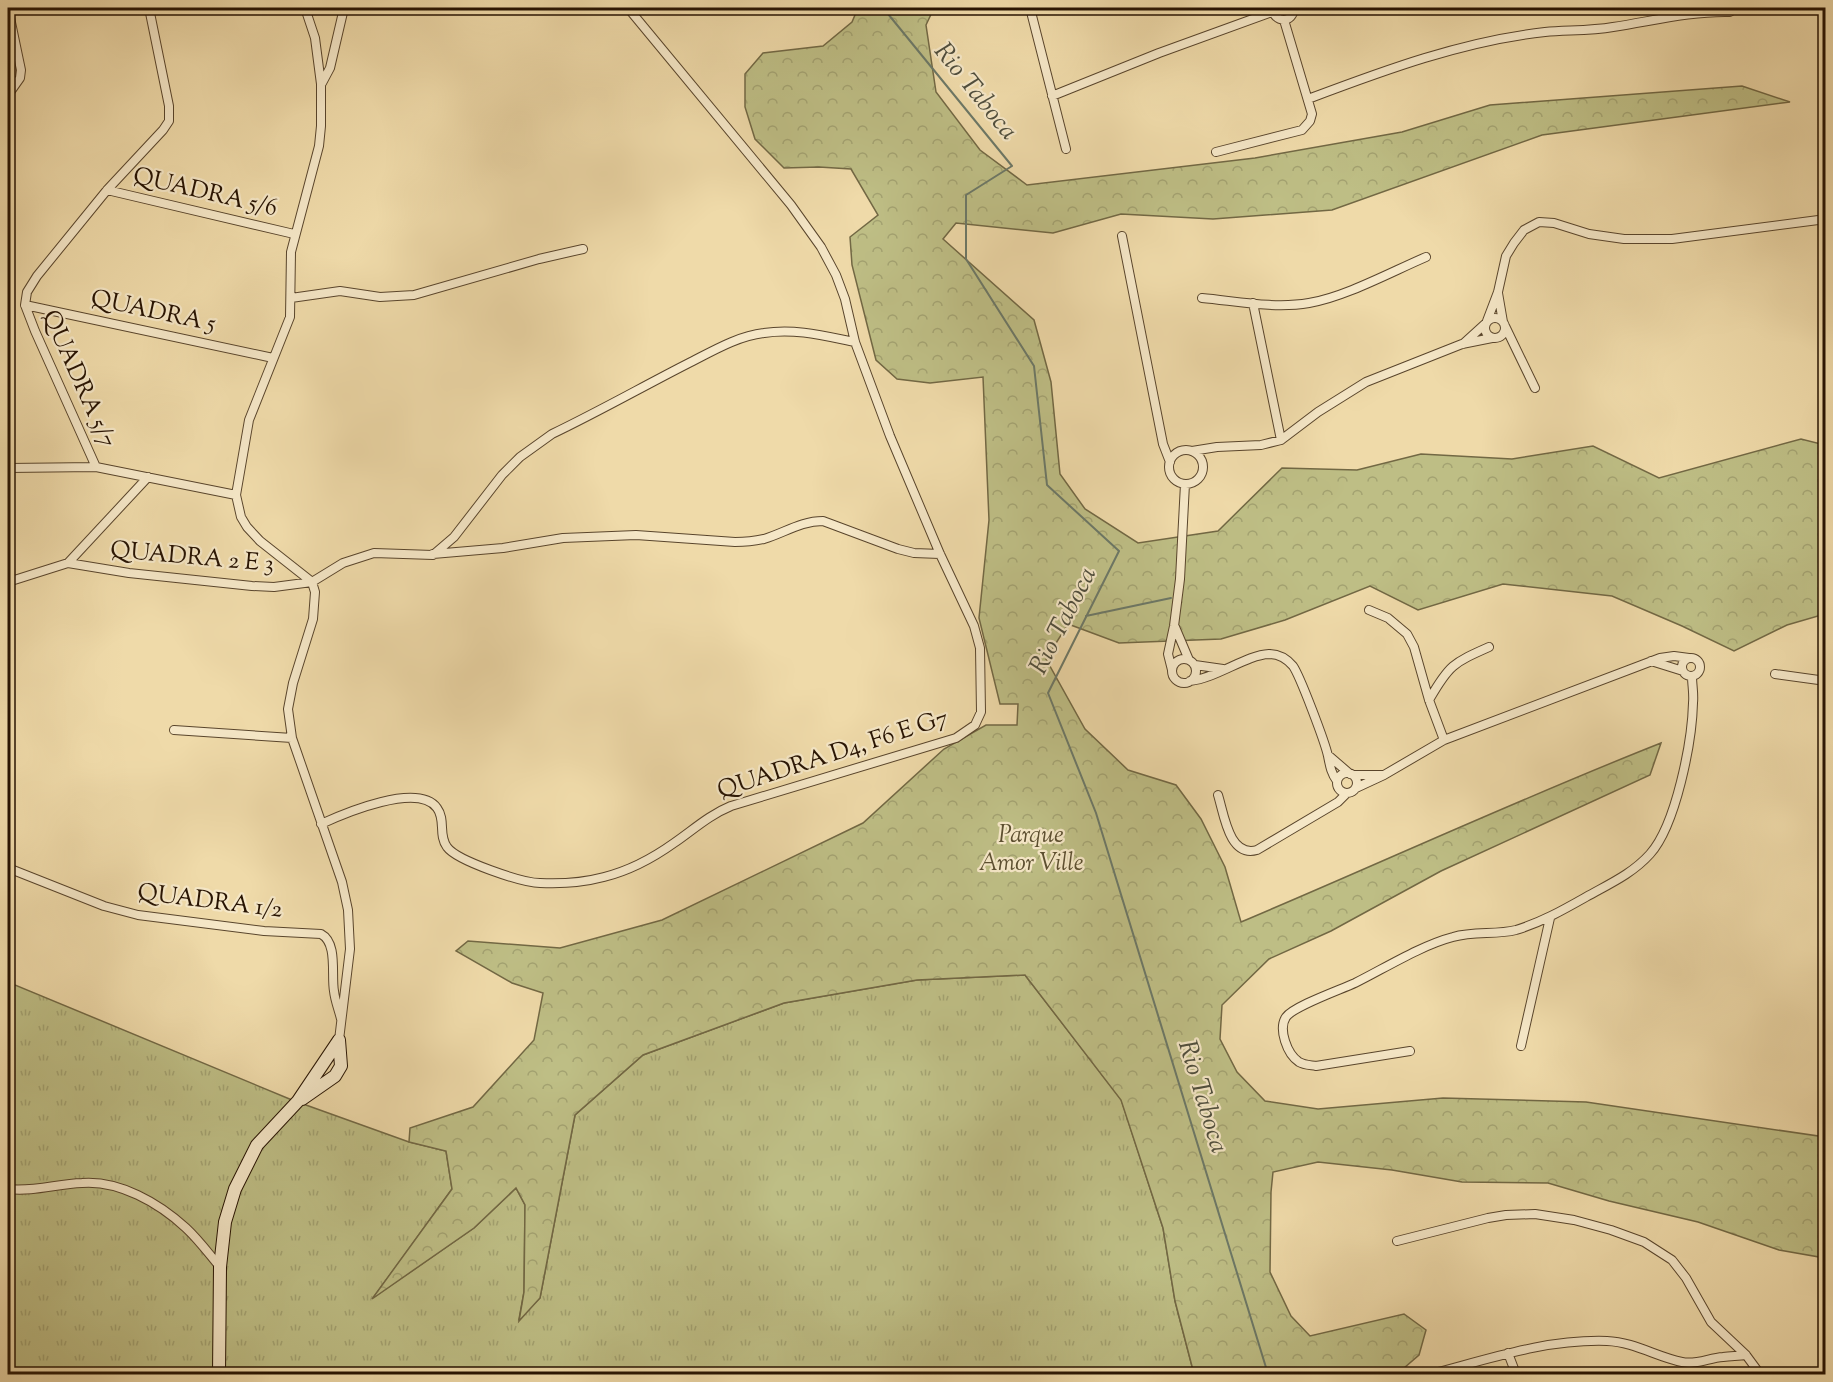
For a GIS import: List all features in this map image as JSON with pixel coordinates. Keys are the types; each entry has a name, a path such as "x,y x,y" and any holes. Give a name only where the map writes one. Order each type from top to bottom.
{"street":[{"path":"8,8 21,70 20,78 8,95"},
{"name":"QUADRA 5/7","path":"96,467 25,305 27,292 37,276 107,190 169,121 170,106 149,8"},
{"path":"219,1374 220,1267 229,1204 244,1167 257,1145 298,1101 339,1040 350,949 348,910 342,882 292,738 288,709 316,603 315,592 312,582 260,541 247,526 241,517 236,495 249,420 290,317 290,265 294,234 319,146 321,84 315,38 305,8"},
{"path":"321,84 330,68 344,8"},
{"path":"312,582 343,563 374,553 433,555 503,548 563,538 636,535 735,542 751,541 765,539 809,521 823,521 898,549 914,553 940,554 890,436 855,342 845,298 836,274 821,247 791,205 628,8"},
{"path":"1030,8 1066,148"},
{"path":"1052,96 1272,10 1276,18 1284,20 1290,18 1294,8"},
{"path":"1308,99 1373,74 1486,42 1545,32 1612,27 1706,12 1730,12"},
{"path":"1216,152 1302,130 1310,121 1312,114 1284,20"},
{"name":"QUADRA 5/6","path":"107,190 294,234"},
{"path":"1516,349 1494,339 1485,331 1486,323 1498,292 1506,256 1524,230 1539,222 1554,223 1589,234 1624,239 1663,239 1826,219"},
{"path":"1122,237 1172,477 1185,484 1195,481 1200,476 1202,461 1216,447"},
{"path":"291,298 340,291 381,297 414,295 539,259 583,249"},
{"path":"1202,298 1253,303 1310,303 1351,289 1426,257"},
{"path":"1498,292 1504,324 1534,388"},
{"path":"1253,303 1281,440"},
{"name":"QUADRA 5","path":"25,305 273,358"},
{"path":"1462,344 1495,318 1504,324"},
{"path":"1164,444 1180,451 1192,451 1216,447 1262,445 1281,440 1318,412 1366,382 1462,344 1494,339 1503,334 1504,324"},
{"path":"433,555 454,537 502,475 536,445 552,434 695,360 731,343 763,333 800,332 855,342"},
{"path":"1170,462 1180,451"},
{"path":"1192,451 1202,461"},
{"path":"8,468 96,467 236,495"},
{"path":"8,582 68,563 148,477"},
{"path":"1185,484 1180,579 1168,654 1176,680 1184,683 1203,679 1268,654 1280,656 1297,673 1328,755 1331,770 1337,784 1346,794"},
{"name":"QUADRA D4, F6 E G7","path":"321,824 382,800 421,799 430,801 440,812 441,832 448,849 467,861 513,878 538,883 602,878 646,860 672,845 712,814 731,806 956,738 968,732 975,725 981,712 980,648 974,626 940,554"},
{"name":"QUADRA 2 E 3","path":"68,563 129,573 252,586 274,587 312,582"},
{"path":"1369,610 1388,618 1407,634 1414,648 1429,700 1444,740"},
{"path":"1174,627 1196,672 1191,681"},
{"path":"1429,700 1453,664 1489,647"},
{"path":"1218,795 1233,842 1247,852 1257,850 1356,788 1384,776 1444,740 1667,656 1697,660 1700,665 1699,671 1692,676"},
{"path":"1683,671 1683,663 1689,658"},
{"path":"1172,670 1178,660 1227,670"},
{"path":"1650,661 1692,676"},
{"path":"1775,674 1826,681"},
{"path":"1410,1052 1316,1066 1305,1065 1293,1055 1284,1039 1282,1028 1288,1014 1302,1005 1324,997 1436,943 1468,934 1505,932 1550,918 1617,881 1651,853 1665,829 1683,772 1692,724 1692,676"},
{"path":"174,729 292,738"},
{"path":"1328,755 1351,775 1357,783 1356,788"},
{"path":"1333,804 1337,784 1342,775 1384,776"},
{"name":"QUADRA 1/2","path":"8,868 104,906 138,915 264,931 326,936 331,946 334,993 342,1022"},
{"path":"1521,1046 1550,918"},
{"path":"8,1189 28,1190 102,1183 123,1189 169,1214 188,1229 220,1267"},
{"path":"1397,1241 1479,1220 1506,1215 1535,1214 1574,1220 1644,1242 1672,1260 1686,1278 1711,1322 1746,1355 1760,1374"},
{"path":"1431,1374 1550,1344 1610,1341 1649,1350 1683,1362 1694,1363 1746,1355"},
{"path":"1508,1353 1516,1374"}],"green space":[{"name":"Parque Amor Ville","path":"858,8 934,8 926,25 936,92 980,150 1027,185 1255,158 1402,132 1490,105 1742,86 1790,102 1542,135 1332,210 1213,219 1121,214 1053,233 956,223 943,239 1034,320 1051,382 1060,474 1085,509 1138,543 1218,531 1282,468 1357,470 1421,454 1512,459 1593,446 1659,478 1801,439 1825,445 1825,614 1787,625 1734,651 1612,596 1503,584 1418,610 1370,586 1285,620 1221,639 1119,643 1068,624 1046,659 1085,729 1128,770 1176,785 1201,819 1225,867 1241,922 1555,786 1661,743 1650,775 1441,871 1331,931 1269,959 1222,1005 1220,1039 1237,1072 1265,1101 1318,1109 1443,1098 1586,1102 1825,1137 1825,1258 1779,1250 1698,1222 1609,1201 1548,1183 1462,1182 1392,1170 1318,1162 1273,1172 1270,1272 1291,1316 1310,1336 1404,1314 1426,1330 1419,1355 1397,1374 1194,1374 1175,1301 1163,1228 1121,1100 1025,975 917,980 784,1003 643,1055 575,1115 540,1298 519,1321 524,1292 525,1205 516,1188 474,1228 372,1299 452,1189 446,1151 409,1142 410,1128 473,1107 534,1040 543,993 512,983 456,951 468,941 560,948 662,920 863,823 944,749 986,725 1017,725 1018,704 1000,704 979,618 989,520 983,377 930,383 897,379 876,360 852,265 850,237 878,215 851,169 784,168 755,139 745,107 745,74 763,53 823,46 852,22"},
{"path":"1025,975 1121,1099 1163,1228 1175,1301 1194,1374 8,1374 8,982 292,1100 409,1142 446,1151 452,1189 374,1297 474,1228 516,1188 525,1205 524,1292 519,1319 540,1298 575,1115 643,1055 784,1003 917,980"}],"waterway":[{"name":"Rio Taboca","path":"885,8 1012,166 966,195 966,259 1034,366 1047,485 1119,551 1048,693 1096,813 1268,1374"},
{"path":"1086,616 1171,598"}]}
